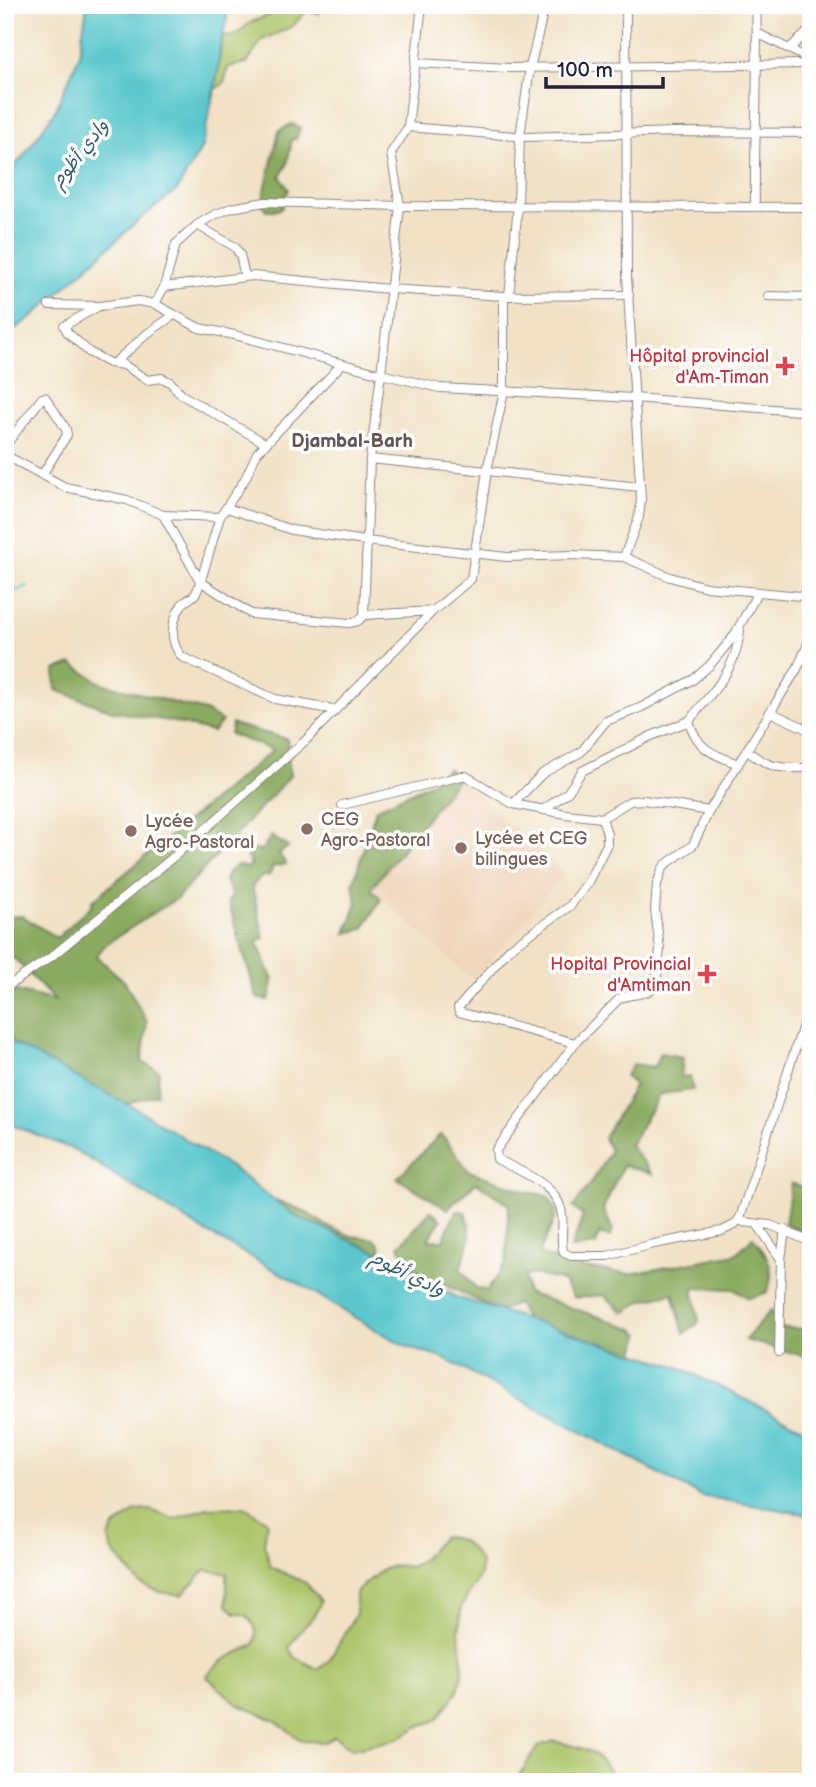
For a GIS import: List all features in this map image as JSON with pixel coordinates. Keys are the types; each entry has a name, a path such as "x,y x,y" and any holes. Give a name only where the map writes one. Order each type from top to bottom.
{"street":[{"path":"364,615 370,459 400,206 391,153 408,127 422,5"},
{"path":"5,988 51,957 177,854 306,740 433,611 471,579 487,471 503,391 506,296 518,206 520,136 530,68 545,5"},
{"path":"624,557 641,508 629,295 626,5"},
{"path":"755,206 757,5"},
{"path":"789,49 811,29"},
{"path":"757,33 811,62"},
{"path":"416,63 530,68 811,62"},
{"path":"408,127 520,136 811,133"},
{"path":"155,304 164,288 176,244 197,225 214,215 231,208 265,202 400,206 811,206"},
{"path":"197,225 235,247 246,275"},
{"path":"164,288 246,275 389,289 506,296 629,295"},
{"path":"768,296 811,297"},
{"path":"49,305 99,306 138,301 155,304 199,328 440,387 811,412"},
{"path":"99,306 64,326 89,352 112,364 122,364 146,380 162,378 170,382 182,395 265,443"},
{"path":"112,364 148,332 174,316"},
{"path":"335,710 275,699 182,657 174,644 172,629 182,604 195,596 222,512 228,508 257,453 342,364"},
{"path":"5,446 42,398 46,397 67,432 42,475"},
{"path":"5,455 65,486 123,499 163,515 220,517"},
{"path":"370,459 640,487"},
{"path":"228,508 292,530 507,557 624,557 670,577 706,587 811,597"},
{"path":"163,515 200,581 251,614 349,623 358,621 364,615 433,611"},
{"path":"513,804 542,774 581,752 606,721 628,713 694,679 723,651 758,592"},
{"path":"543,810 568,792 582,771 651,736 689,721 729,672 737,651 740,625"},
{"path":"811,637 797,670 709,811 693,845 665,865 657,884 655,910 660,949 656,985 647,992 618,999 575,1043 495,1155 497,1159 551,1191 562,1214 561,1246 564,1253 570,1256 607,1256 722,1231 734,1225 740,1218 811,1001"},
{"path":"770,712 811,731"},
{"path":"689,721 693,735 710,753 738,764"},
{"path":"746,750 763,763 775,767 811,768"},
{"path":"342,805 466,776 513,804 543,810 602,818 620,806 637,801 709,811"},
{"path":"575,1043 459,1012 458,1008 510,948 570,906 588,882 607,844 602,818"},
{"path":"740,1218 743,1222 785,1230 807,1240 811,1231"},
{"path":"757,1224 781,1259"},
{"path":"779,1353 781,1259 785,1230"}],"shaded area":[{"path":"458,778 564,874 474,981 371,889"}],"green space":[{"path":"278,5 327,5 318,6 319,14 306,11 293,26 262,40 247,63 228,67 224,83 216,89 212,102 223,36 236,35 251,22 267,16 279,7"},
{"path":"292,124 300,128 296,139 292,139 287,165 280,176 289,190 283,199 283,207 266,210 262,203 279,131"},
{"path":"72,664 101,683 205,711 222,721 213,732 113,711 56,690 55,670"},
{"path":"232,724 287,739 290,776 177,898 106,944 96,956 125,982 147,1022 142,1062 159,1071 157,1094 126,1104 5,1044 5,988 55,1001 14,958 5,956 5,917 22,916 57,938 92,905 92,901 273,750 230,734"},
{"path":"448,768 458,778 371,889 381,899 363,929 346,933 357,903 353,884 376,809 430,783"},
{"path":"271,836 288,847 279,854 286,864 272,867 270,875 261,877 252,886 264,938 257,942 273,980 269,1000 257,998 228,902 232,895 225,881 228,872 237,865 248,868 251,864 247,857 253,850 263,850"},
{"path":"660,1053 683,1057 681,1077 690,1076 693,1090 660,1094 630,1145 652,1174 623,1165 603,1209 613,1230 610,1237 599,1234 596,1245 571,1248 583,1216 573,1207 610,1151 604,1138 635,1085 625,1076 633,1064 654,1067"},
{"path":"441,1134 469,1171 528,1192 548,1196 557,1213 539,1254 575,1267 630,1274 736,1254 753,1237 763,1250 771,1270 766,1293 749,1298 733,1289 693,1288 699,1322 684,1334 673,1293 642,1301 624,1313 604,1295 574,1298 563,1281 534,1274 524,1276 527,1293 632,1328 640,1334 630,1372 531,1327 517,1304 499,1311 411,1268 399,1246 431,1211 441,1220 428,1240 443,1240 456,1211 465,1212 470,1234 460,1269 476,1288 487,1291 506,1263 509,1205 476,1182 448,1209 397,1178"},
{"path":"791,1183 811,1190 811,1234 785,1224"},
{"path":"262,1195 304,1211 327,1226 351,1236 374,1239 380,1245 383,1262 331,1247"},
{"path":"771,1310 781,1328 807,1329 811,1326 811,1358 745,1340"},
{"path":"245,1507 267,1521 264,1544 271,1567 306,1583 321,1601 315,1614 289,1649 296,1658 318,1669 328,1662 356,1614 356,1592 375,1576 387,1568 402,1565 410,1567 420,1562 443,1537 462,1541 470,1548 481,1563 480,1575 461,1607 459,1633 463,1669 458,1691 437,1720 417,1727 398,1739 352,1749 334,1736 325,1742 302,1741 276,1721 237,1704 206,1676 223,1660 254,1645 254,1625 246,1615 235,1613 227,1605 227,1573 205,1570 182,1595 160,1592 140,1584 111,1549 109,1538 114,1527 136,1511 150,1510 174,1519 207,1508"},
{"path":"554,1741 594,1754 611,1774 606,1782 515,1782 538,1746"}],"water":[{"name":"وادي أظوم","path":"87,5 225,5 227,19 202,147 177,190 141,218 32,317 5,336 5,176 22,158 55,111 79,56"},
{"name":"وادي أظوم","path":"5,1039 137,1109 232,1168 295,1216 399,1262 456,1297 679,1367 811,1432 811,1515 701,1496 445,1359 407,1347 202,1230 75,1150 5,1122"}],"waterway":[{"path":"5,595 28,586"}],"place":[{"name":"Hôpital provincial d'Am-Timan","path":"785,366"},
{"name":"CEG Agro-Pastoral","path":"307,829"},
{"name":"Lycée Agro-Pastoral","path":"131,831"},
{"name":"Lycée et CEG bilingues","path":"461,848"},
{"name":"Hopital Provincial d'Amtiman","path":"707,974"}],"district":[{"name":"Djambal-Barh","path":"352,441"}]}
